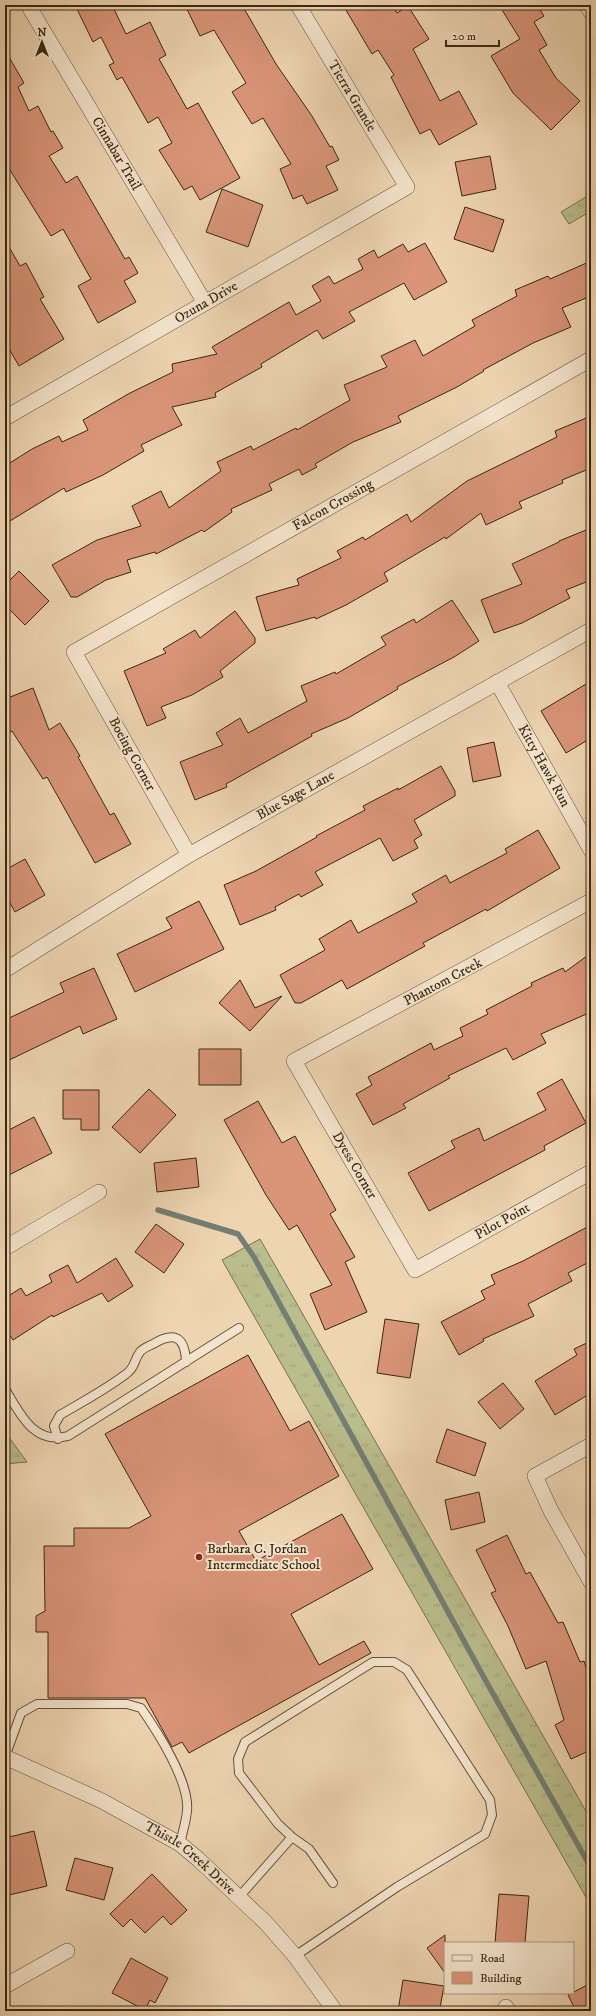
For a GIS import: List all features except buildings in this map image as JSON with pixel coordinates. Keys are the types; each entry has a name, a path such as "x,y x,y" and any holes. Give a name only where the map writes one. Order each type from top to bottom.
{"street":[{"name":"Cinnabar Trail","path":"28,5 205,303"},
{"name":"Tierra Grande","path":"298,5 407,187"},
{"path":"587,5 591,12"},
{"name":"Ozuna Drive","path":"5,418 407,187"},
{"name":"Falcon Crossing","path":"74,652 591,359"},
{"name":"Blue Sage Lane","path":"5,970 189,855 591,630"},
{"name":"Boeing Corner","path":"74,652 189,855"},
{"name":"Kitty Hawk Run","path":"497,682 591,850"},
{"name":"Phantom Creek","path":"294,1062 591,901"},
{"name":"Dyess Corner","path":"294,1062 415,1270"},
{"name":"Pilot Point","path":"415,1270 591,1172"},
{"path":"5,1248 99,1192"},
{"path":"591,1444 535,1476 551,1511 591,1582"},
{"name":"Thistle Creek Drive","path":"5,1757 102,1801 180,1844 239,1897 295,1956 336,2011"},
{"path":"5,1986 67,1951"}],"lane":[{"path":"5,1389 29,1427 39,1434 58,1439 68,1436 84,1427 239,1328"},
{"path":"58,1439 54,1426 60,1415 129,1372 134,1368 141,1351 163,1338 171,1336 178,1338 183,1345 186,1351 186,1362"},
{"path":"295,1956 397,1887 485,1834 492,1815 490,1800 407,1670 394,1662 373,1662 245,1742 238,1759 238,1773 292,1837 309,1849 333,1883"},
{"path":"5,1757 21,1713 37,1704 127,1704 141,1708 159,1733 179,1774 184,1790 187,1810 180,1844"},
{"path":"239,1897 292,1837"}],"green space":[{"path":"591,194 591,211 569,224 561,212"},
{"path":"260,1239 591,1820 591,1906 222,1260"},
{"path":"5,1432 27,1462 5,1464"}],"waterway":[{"path":"158,1210 238,1234 254,1257 482,1674 591,1868"}],"place":[{"name":"Barbara C. Jordan Intermediate School","path":"199,1557"}]}
